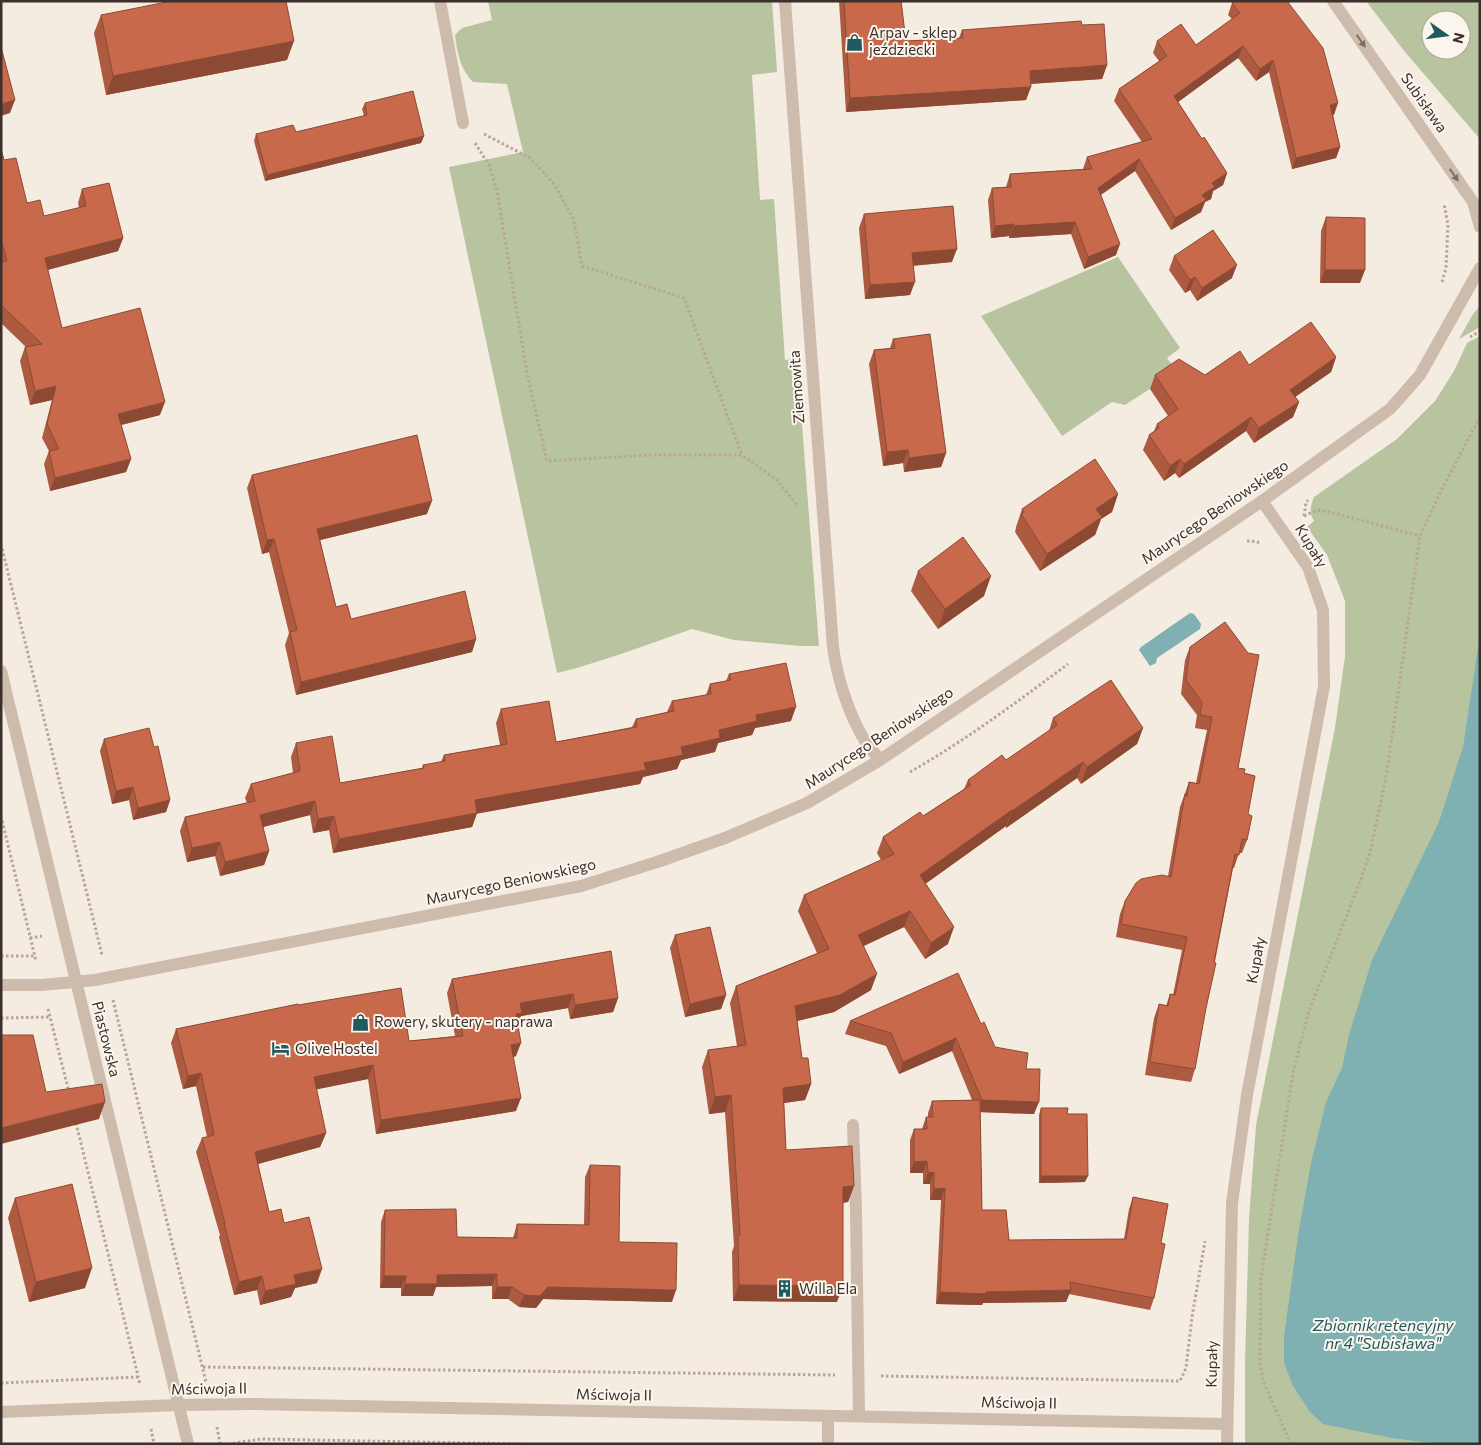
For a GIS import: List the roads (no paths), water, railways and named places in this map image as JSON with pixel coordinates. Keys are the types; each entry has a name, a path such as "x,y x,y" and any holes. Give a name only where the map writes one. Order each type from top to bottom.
{"street":[{"path":"440,1 464,123"},
{"name":"Ziemowita","path":"785,1 833,647 836,669 852,714 865,740 880,760"},
{"name":"Subisława","path":"1333,1 1473,202 1480,227"},
{"name":"Maurycego Beniowskiego","path":"1,985 42,985 107,978 551,892 608,878 725,838 807,803 880,760 1262,500 1390,409 1420,375 1480,268"},
{"name":"Kupały","path":"1227,1444 1232,1203 1247,1095 1324,686 1324,610 1308,568 1262,500"},
{"name":"Piastowska","path":"1,671 188,1444"},
{"path":"853,1125 859,1416"},
{"name":"Mściwoja II","path":"1,1412 252,1404 1227,1424"},
{"path":"828,1416 828,1444"}],"water":[{"path":"1190,613 1194,614 1201,624 1200,629 1157,658 1156,663 1150,666 1139,650 1141,647"},
{"name":"Zbiornik retencyjny nr 4 \"Subisława\"","path":"1480,634 1480,1444 1431,1443 1392,1438 1323,1424 1310,1412 1293,1386 1284,1363 1284,1336 1298,1236 1311,1163 1326,1102 1342,1068 1349,1035 1372,960 1439,822 1463,747"}],"place":[{"name":"Arpav - sklep jeździecki","path":"855,42"},
{"name":"Rowery, skutery - naprawa","path":"360,1022"},
{"name":"Olive Hostel","path":"281,1049"},
{"name":"Willa Ela","path":"785,1289"}]}
